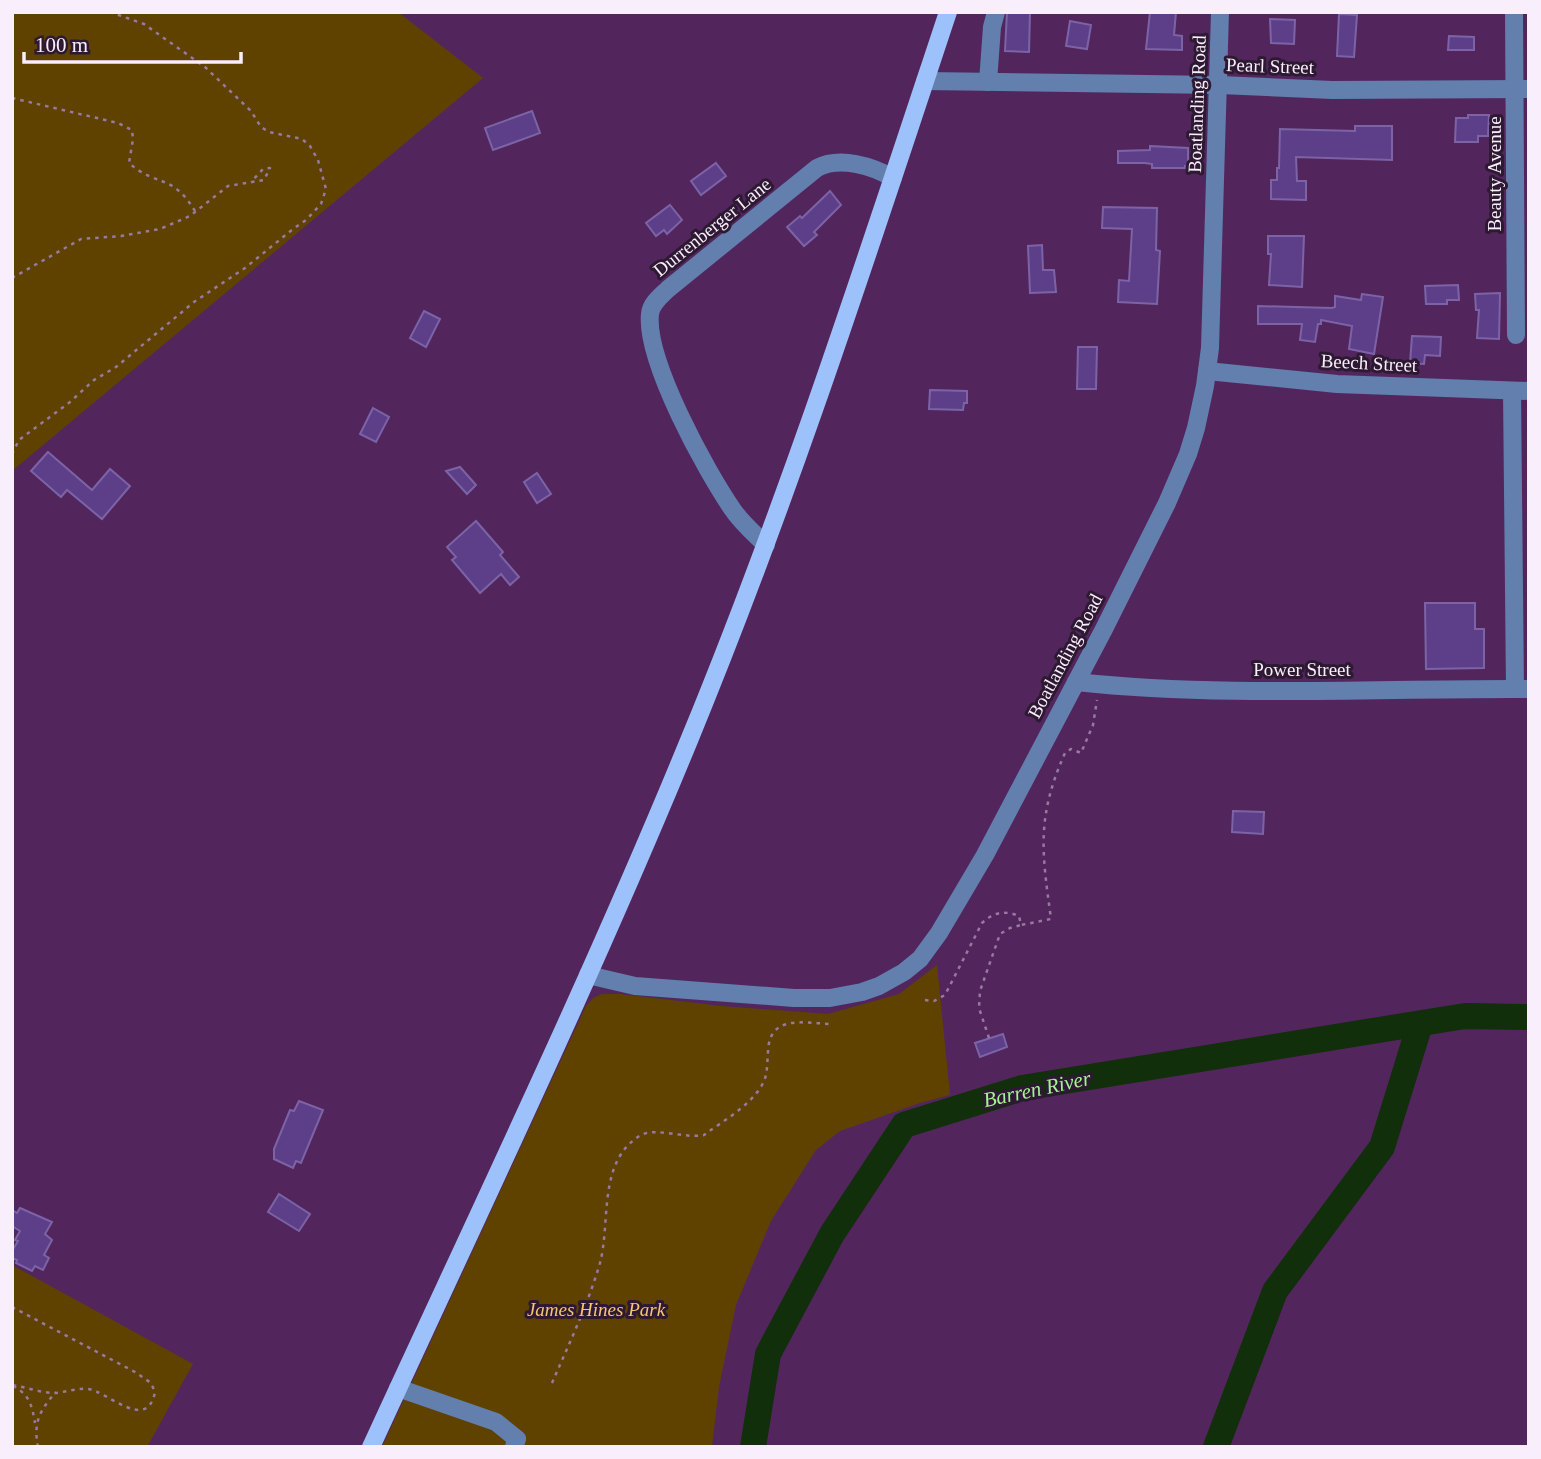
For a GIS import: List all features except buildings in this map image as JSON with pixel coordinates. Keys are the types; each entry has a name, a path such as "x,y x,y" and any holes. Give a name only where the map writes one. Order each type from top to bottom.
{"main road":[{"path":"371,1447 587,975 685,749 766,545 824,386 947,12"}],"street":[{"path":"988,82 992,27 996,12"},
{"name":"Boatlanding Road","path":"587,975 635,986 811,999 852,995 872,990 890,981 920,959 939,933 985,855 1076,682 1178,479 1196,428 1210,348 1220,85 1220,12"},
{"name":"Beauty Avenue","path":"1514,12 1522,89 1516,335"},
{"name":"Pearl Street","path":"925,81 1220,85 1332,90 1522,89"},
{"name":"Durrenberger Lane","path":"766,545 733,510 683,422 662,370 653,338 650,311 668,289 817,168 831,163 852,164 877,168 894,178"},
{"name":"Beech Street","path":"1207,371 1337,384 1520,391"},
{"path":"1520,391 1522,689"},
{"name":"Power Street","path":"1076,682 1169,690 1522,689"},
{"path":"398,1388 496,1422 517,1438 514,1447"}],"path":[{"path":"12,454 19,440 70,402 94,380 116,367 194,302 246,268 306,220 321,204 326,189 318,160 310,146 302,139 285,133 269,132 261,127 251,111 205,67 144,24 110,12"},
{"path":"12,98 118,123 132,130 129,163 138,171 167,181 182,190 195,211"},
{"path":"12,278 80,239 121,236 160,229 195,211 228,186 264,180 270,168 262,169 251,182"},
{"path":"989,1038 979,1008 980,991 1000,934 1010,928 1051,919 1042,834 1048,797 1065,753 1070,749 1081,752 1093,725 1097,700"},
{"path":"925,1000 934,1002 945,995 982,923 992,914 1008,911 1019,916 1021,925"},
{"path":"552,1383 600,1263 605,1238 608,1187 624,1150 640,1136 651,1131 695,1137 704,1135 750,1099 763,1084 767,1069 768,1039 776,1029 787,1023 831,1024"},
{"path":"12,1307 135,1372 151,1384 155,1392 154,1401 148,1407 133,1409 90,1389 56,1392 12,1385"},
{"path":"12,1385 29,1398 38,1447"},
{"path":"36,1426 38,1413 56,1392"}],"green space":[{"path":"12,12 398,12 483,78 12,471"},
{"name":"James Hines Park","path":"937,965 950,1095 840,1131 816,1150 771,1221 736,1305 719,1387 712,1447 382,1447 586,1006 593,998 602,994 620,994 721,1006 828,1014 899,994"},
{"path":"12,1265 193,1364 147,1447 12,1447"}],"waterway":[{"name":"Barren River","path":"753,1447 768,1354 832,1234 904,1125 1022,1088 1465,1016 1529,1017"},
{"path":"1216,1447 1275,1291 1382,1147 1420,1024"}]}
